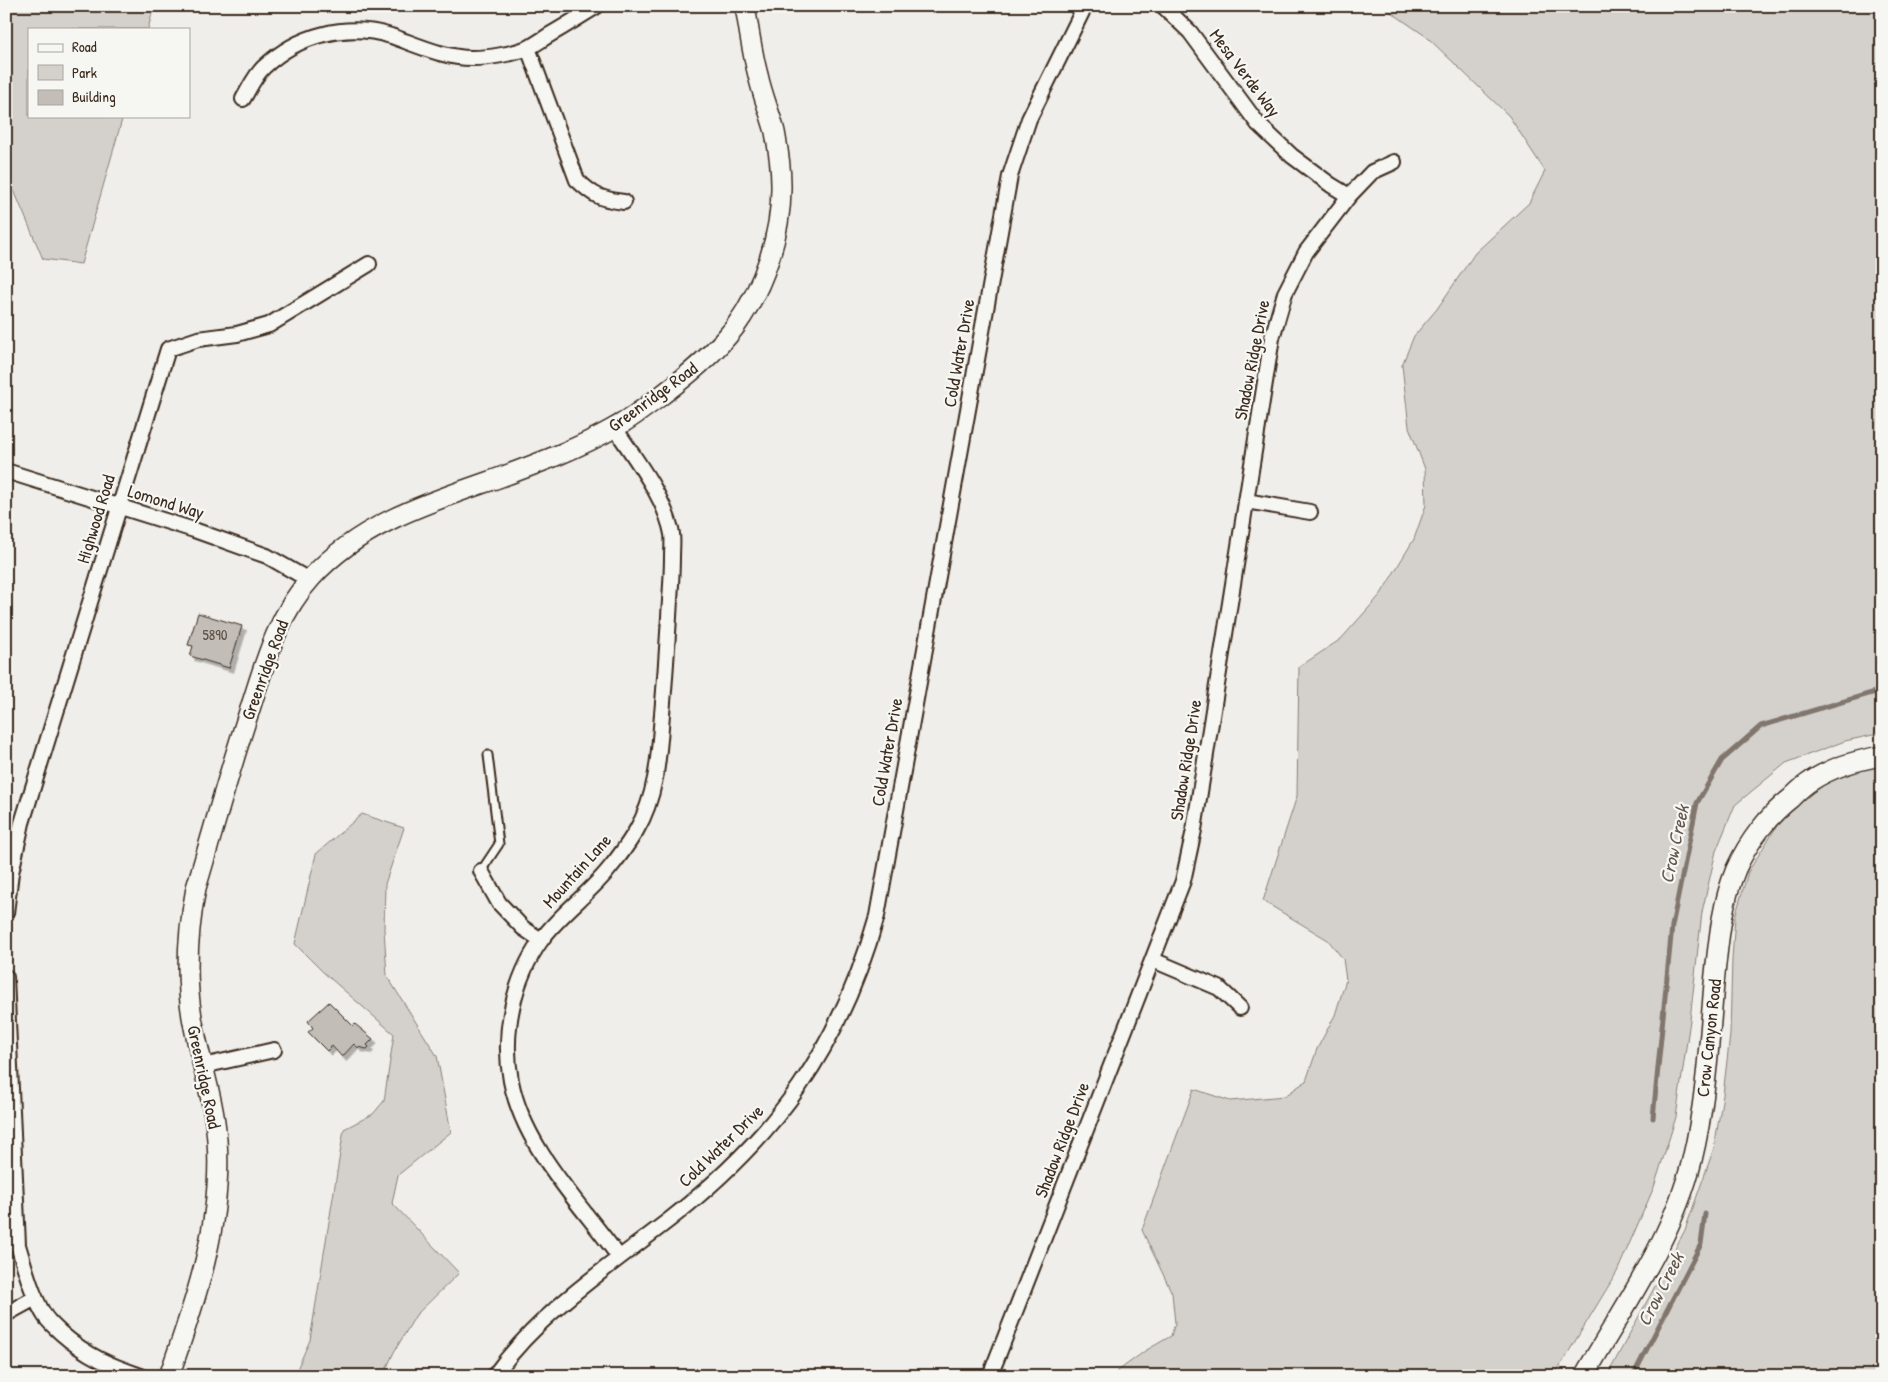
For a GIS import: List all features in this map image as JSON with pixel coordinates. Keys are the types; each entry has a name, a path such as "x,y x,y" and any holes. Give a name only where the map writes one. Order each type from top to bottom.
{"street":[{"path":"243,98 263,68 306,38 322,34 354,31 371,32 446,54 472,58 500,55 528,48 597,6"},
{"name":"Greenridge Road","path":"169,1376 203,1275 213,1222 218,1169 213,1107 192,1017 189,989 188,964 191,914 196,888 243,730 274,636 289,606 309,580 330,558 357,538 378,525 428,503 580,446 615,428 676,384 706,358 734,326 756,293 771,255 778,221 781,186 779,158 774,131 758,77 745,6"},
{"name":"Cold Water Drive","path":"494,1376 532,1332 562,1303 718,1180 750,1149 778,1118 807,1077 832,1034 856,982 877,916 1010,176 1029,119 1085,6"},
{"name":"Mesa Verde Way","path":"1163,6 1190,32 1258,124 1292,156 1349,196"},
{"path":"528,48 577,180 589,191 604,199 624,202"},
{"name":"Shadow Ridge Drive","path":"990,1376 1183,881 1194,830 1272,338 1285,293 1306,252 1349,196 1372,172 1394,162"},
{"name":"Highwood Road","path":"6,913 11,873 22,823 168,349 198,339 237,334 269,324 320,296 369,264"},
{"name":"Mountain Lane","path":"615,428 644,470 664,509 672,534 669,616 658,768 650,801 637,828 622,851 608,870 541,940 520,983 510,1012 508,1044 510,1078 523,1123 561,1182 620,1257"},
{"name":"Lomond Way","path":"6,471 194,530 267,556 309,580"},
{"path":"1246,501 1310,512"},
{"name":"Crow Canyon Road","path":"1584,1376 1651,1261 1677,1208 1692,1161 1703,1101 1718,942 1728,894 1736,870 1747,848 1776,810 1811,780 1854,761 1882,756"},
{"path":"481,871 499,903 523,928 541,940"},
{"path":"1153,960 1219,988 1240,1008"},
{"path":"6,977 7,1034 18,1245 35,1298 44,1315 73,1344 107,1365 141,1376"},
{"path":"203,1066 274,1050"},
{"path":"6,1314 35,1298"}],"lane":[{"path":"481,871 499,844 488,755"}],"green space":[{"path":"6,6 154,6 148,28 28,28 28,118 122,118 81,264 43,259 13,188 6,177"},
{"path":"1382,6 1882,6 1882,733 1845,741 1786,763 1735,805 1716,851 1702,912 1690,1020 1676,1117 1654,1187 1617,1272 1554,1376 1111,1376 1145,1351 1171,1336 1175,1323 1172,1293 1142,1230 1194,1089 1230,1101 1285,1096 1306,1081 1317,1049 1335,1015 1346,980 1343,959 1328,940 1263,901 1297,796 1299,667 1341,639 1381,594 1414,539 1426,505 1425,469 1409,427 1402,365 1414,336 1437,309 1475,253 1529,203 1545,171 1509,116 1427,37"},
{"path":"1882,765 1882,1376 1607,1376 1685,1230 1714,1148 1730,1035 1735,917 1748,872 1790,805 1822,781 1854,768"},
{"path":"362,814 404,828 385,884 384,929 387,976 437,1056 451,1132 398,1175 392,1203 459,1273 416,1315 394,1352 383,1376 294,1376 310,1340 344,1129 373,1114 384,1101 394,1034 323,972 295,944 316,854"}],"building":[{"path":"198,613 242,626 229,668 190,656 193,646 188,645"},
{"path":"329,1002 353,1026 355,1024 373,1039 367,1045 369,1047 367,1049 357,1047 354,1044 342,1057 332,1046 327,1051 308,1032 313,1028 308,1021"}],"waterway":[{"name":"Crow Creek","path":"1653,1118 1672,926 1697,803 1722,760 1761,726 1882,690"},
{"name":"Crow Creek","path":"1633,1376 1701,1244 1705,1214"}]}
